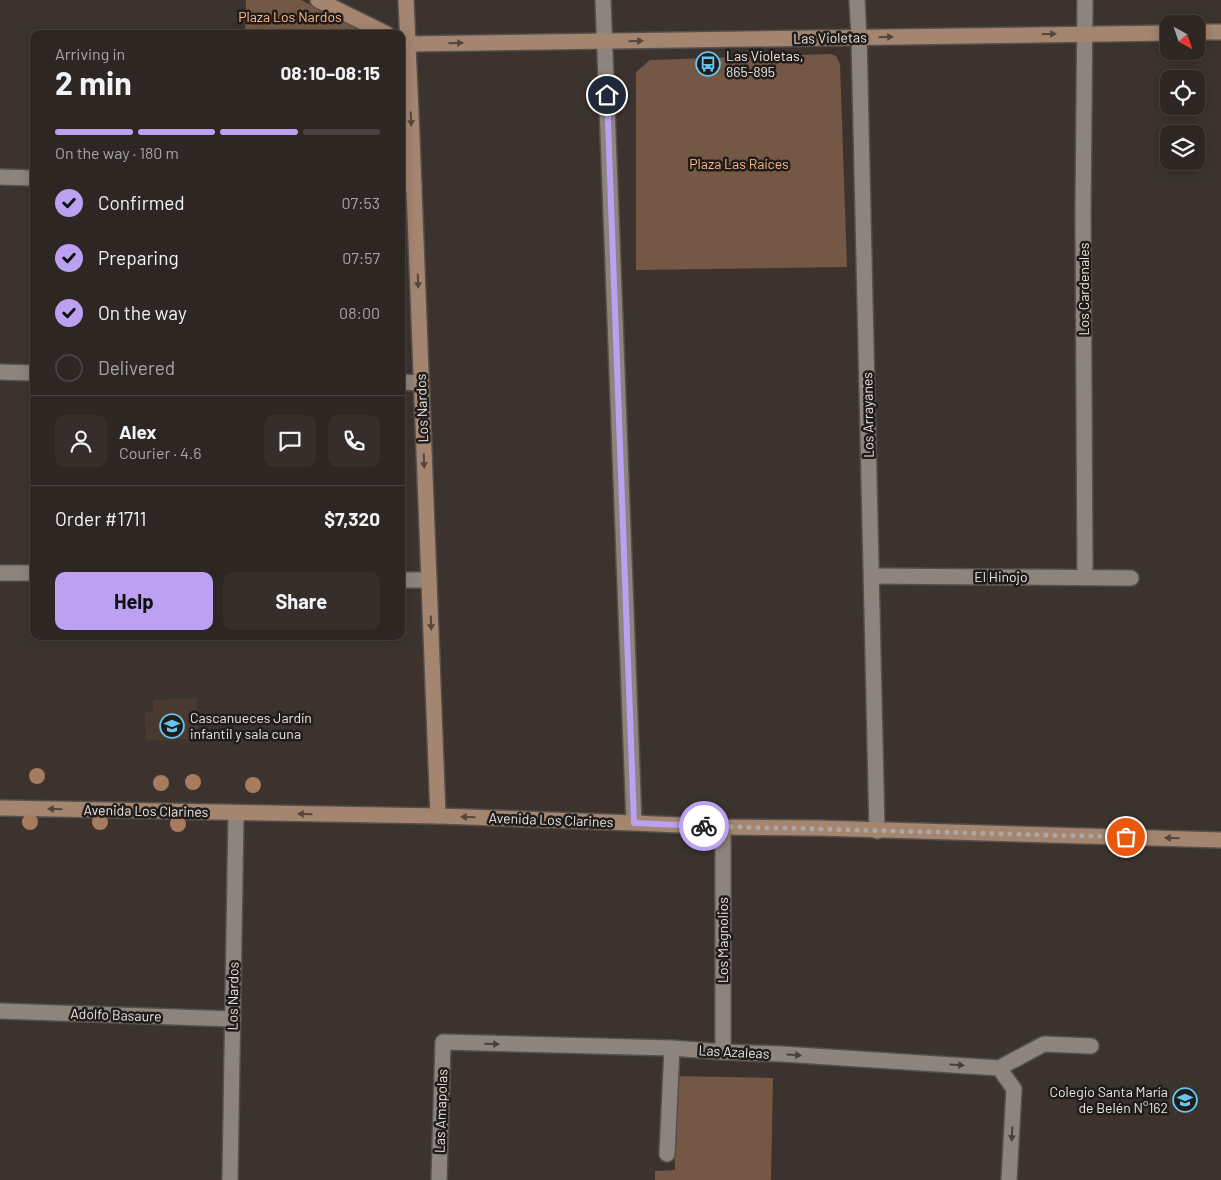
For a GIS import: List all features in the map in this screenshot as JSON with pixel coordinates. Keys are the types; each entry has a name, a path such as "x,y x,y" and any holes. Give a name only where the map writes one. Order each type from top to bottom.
{"street":[{"path":"318,0 379,30"},
{"name":"Los Nardos","path":"405,30 406,0"},
{"path":"603,0 634,823"},
{"name":"Los Arrayanes","path":"857,0 878,831"},
{"name":"Los Cardenales","path":"1085,0 1083,214 1086,577"},
{"path":"1205,32 1221,32"},
{"name":"Las Violetas","path":"405,43 1160,33"},
{"name":"Los Nardos","path":"405,78 408,184 421,383 438,816"},
{"path":"0,177 30,178"},
{"path":"0,372 30,373"},
{"path":"405,382 421,383"},
{"path":"0,573 30,574"},
{"name":"El Hinojo","path":"872,576 1131,578"},
{"path":"405,580 429,580"},
{"name":"Avenida Los Clarines","path":"0,808 438,816 723,827 819,828 1221,840"},
{"name":"Los Nardos","path":"230,1180 236,812"},
{"name":"Los Magnolios","path":"723,827 723,1052"},
{"name":"Adolfo Basaure","path":"0,1011 233,1019"},
{"name":"Las Azaleas","path":"444,1042 672,1048 999,1068"},
{"name":"Las Amapolas","path":"439,1180 444,1042"},
{"path":"1009,1180 1014,1089 999,1068 1044,1044 1091,1046"},
{"path":"667,1154 672,1048"}],"shaded area":[{"name":"Cascanueces Jardín infantil y sala cuna","path":"197,698 198,739 146,741 145,712 153,712 153,700"}],"green space":[{"name":"Plaza Los Nardos","path":"246,0 301,0 362,30 245,30"},
{"name":"Plaza Las Raíces","path":"830,54 836,56 840,64 847,267 636,270 636,72 650,60"},
{"path":"674,1076 773,1078 771,1180 655,1180 655,1171 675,1170"}],"way so far":[{"path":"704,826 1126,837"}],"place":[{"name":"Las Violetas, 865-895","path":"708,64"},
{"name":"Cascanueces Jardín infantil y sala cuna","path":"172,726"},
{"name":"Colegio Santa María de Belén N°162","path":"1185,1100"}],"route":[{"path":"607,95 634,823 704,826"}]}
